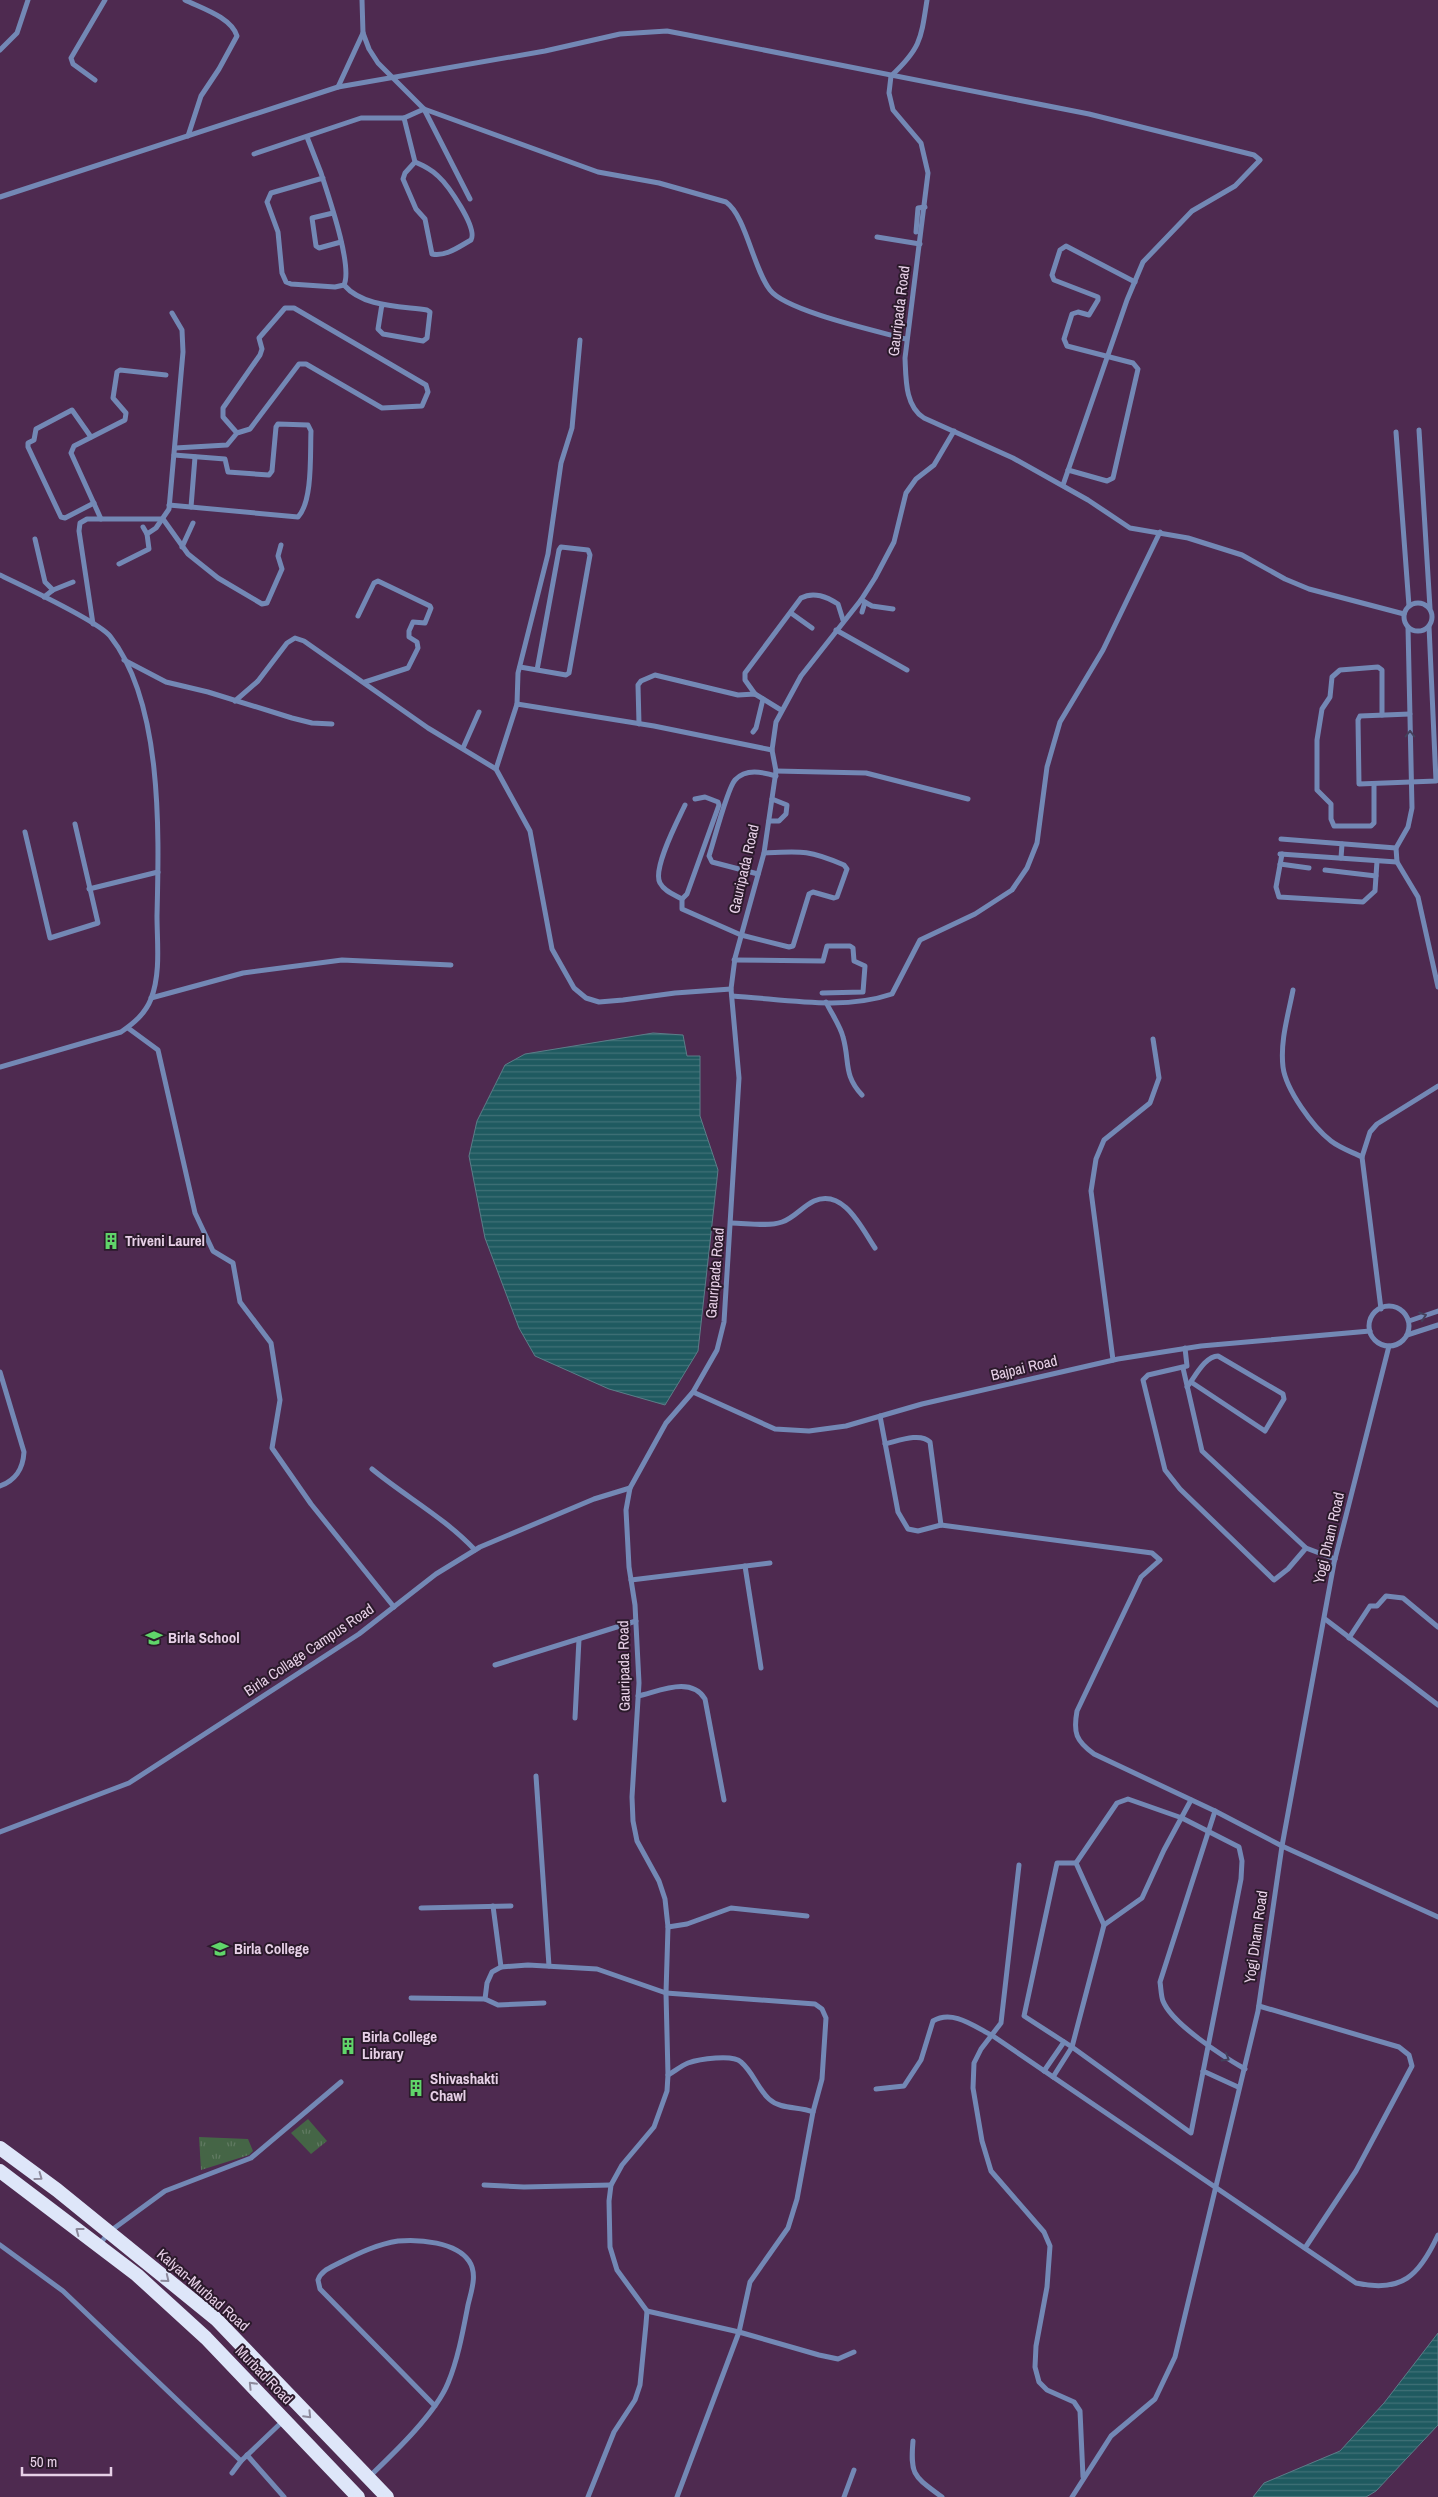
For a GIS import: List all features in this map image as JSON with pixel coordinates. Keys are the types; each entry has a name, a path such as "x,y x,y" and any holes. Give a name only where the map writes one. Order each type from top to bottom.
{"highway":[{"name":"Kalyan-Murbad Road","path":"0,2148 57,2190 216,2319 388,2497"},
{"name":"Murbad Road","path":"0,2170 137,2275 206,2338 358,2497"}],"street":[{"path":"0,50 17,33 28,0"},
{"path":"94,80 73,64 71,58 105,0"},
{"path":"185,0 214,14 234,28 237,36 220,69 201,96 188,136"},
{"path":"362,0 363,33 378,63 424,109 470,200"},
{"path":"891,76 911,57 919,42 926,0"},
{"path":"0,197 338,87 645,31 681,34 1089,114 1254,155 1260,160 1236,186 1192,211 1143,262 1063,485"},
{"path":"338,87 363,33"},
{"name":"Gauripada Road","path":"647,2311 617,2270 610,2246 609,2201 611,2185 622,2164 654,2127 667,2091 668,2075 666,1993 668,1927 665,1899 660,1881 638,1841 633,1821 632,1797 638,1696 636,1621 626,1510 630,1488 666,1423 694,1392 717,1350 724,1322 739,1078 731,989 734,960 764,854 776,773 772,750 776,722 801,676 844,620 863,601 894,542 906,493 916,479 934,465 954,431 924,418 914,410 906,388 906,339 928,173 921,143 893,110 889,93 891,76"},
{"path":"254,154 361,118 404,118 424,109 598,172 658,183 726,202 733,207 770,291 807,312 906,339"},
{"path":"404,118 415,162"},
{"path":"307,136 323,178 341,242 347,278 344,285"},
{"path":"415,162 426,167 449,188 473,229 471,240 454,250 438,255 432,254 425,219 416,209 403,179 405,173 415,162"},
{"path":"323,178 271,193 267,202 278,232 282,273 286,282 326,287 344,285"},
{"path":"916,232 918,208 925,207"},
{"path":"333,213 312,218 316,246 319,248 341,242"},
{"path":"877,237 920,244"},
{"path":"1068,470 1107,481 1112,478 1138,369 1134,363 1107,358 1067,346 1064,339 1072,314 1078,312 1089,315 1098,297 1054,280 1052,275 1060,250 1066,246 1135,282"},
{"path":"344,285 353,296 382,304 427,310 430,312 427,338 423,341 384,334 378,329 382,304"},
{"path":"175,448 227,445 237,433 250,429 299,364 306,364 382,408 422,406 428,392 426,386 294,308 285,308 259,338 262,348 260,355 223,408 223,417 237,433"},
{"path":"147,534 163,519 169,505 183,352 182,330 172,313"},
{"path":"496,769 517,704 520,668 548,554 561,463 572,428 580,340"},
{"path":"101,519 71,453 74,446 125,420 126,413 113,398 117,372 120,370 166,375"},
{"path":"91,437 72,410 36,428 34,440 28,443 28,447 61,517 65,518 94,503"},
{"path":"169,505 298,517 303,512 307,500 311,430 308,425 278,424 276,427 272,471 269,474 228,472 225,459 174,455"},
{"path":"1410,714 1360,716 1358,720 1358,780 1360,784 1436,780 1429,626 1433,617 1430,608 1419,430"},
{"path":"954,431 1013,458 1063,485 1130,528 1188,538 1242,555 1285,579 1309,589 1404,614"},
{"path":"1396,432 1409,606 1404,614"},
{"path":"192,507 195,457"},
{"path":"93,624 79,531 80,522 87,519 163,519"},
{"path":"163,519 188,554 218,578 262,604 267,603 282,569 278,556 281,545"},
{"path":"182,547 193,523"},
{"path":"119,564 149,549 147,534 143,527"},
{"path":"732,996 826,1002 875,1000 892,994 920,940 974,914 1012,890 1027,868 1037,843 1047,767 1060,722 1103,650 1160,532"},
{"path":"35,539 45,582 53,590"},
{"path":"520,668 566,674 569,673 590,555 588,550 561,547 559,550 537,670"},
{"path":"0,575 93,624 109,635 123,660 145,714 152,751 158,872 157,972 152,998 145,1012 128,1028 75,1047 0,1067"},
{"path":"358,616 374,583 378,581 431,608 426,623 413,622 409,631 409,637 417,642 418,648 408,668 365,682"},
{"path":"44,598 53,590 73,582"},
{"path":"781,710 756,694 745,680 745,673 801,598 817,595 838,604 844,620"},
{"path":"862,612 863,601 872,606 894,610"},
{"path":"1409,606 1422,603 1430,608"},
{"path":"791,613 812,628"},
{"path":"1404,614 1408,626 1412,808 1408,826 1396,848 1397,862 1418,897 1438,987"},
{"path":"1408,626 1416,631 1429,626"},
{"path":"836,630 907,670"},
{"path":"235,701 258,681 288,643 294,638 304,641 428,728 496,769 530,831 552,949 574,988 586,998 599,1002 731,989"},
{"path":"123,660 166,682 312,723 332,724"},
{"path":"1374,784 1374,823 1371,826 1334,826 1331,819 1331,804 1317,790 1317,740 1322,709 1330,697 1332,678 1340,670 1378,667 1382,670 1382,715"},
{"path":"640,724 638,685 650,676 738,695 756,694"},
{"path":"753,732 756,728 763,699"},
{"path":"517,704 640,724 772,750"},
{"path":"463,748 479,712"},
{"path":"758,874 712,862 709,856 733,782 747,773 866,773 968,799"},
{"path":"695,799 705,797 718,802 719,805 687,894 682,899 682,909 741,936 790,947 793,946 809,894 813,892 834,898 837,897 847,869 844,865 815,853 802,851 764,854"},
{"path":"769,821 779,821 786,814 787,804 772,799"},
{"path":"682,899 664,889 658,882 658,869 685,805"},
{"path":"25,832 50,938 98,922 75,824"},
{"path":"1281,839 1396,848"},
{"path":"1341,858 1342,844"},
{"path":"1377,861 1375,891 1363,902 1279,896 1276,887 1281,854 1397,862"},
{"path":"1280,864 1309,868"},
{"path":"1325,870 1376,876"},
{"path":"89,889 158,872"},
{"path":"734,960 823,961 827,946 850,946 853,948 854,961 865,966 863,992 822,993"},
{"path":"152,998 243,973 342,960 451,965"},
{"path":"1293,990 1283,1038 1283,1068 1290,1089 1300,1106 1331,1141 1362,1157"},
{"path":"826,1002 843,1035 848,1060 848,1074 862,1095"},
{"path":"128,1028 158,1050 195,1213 213,1251 233,1263 240,1302 271,1343 280,1400 272,1448 311,1504 394,1607"},
{"path":"1113,1360 1090,1191 1096,1159 1104,1140 1150,1103 1159,1078 1153,1039"},
{"path":"1381,1308 1362,1157 1370,1132 1377,1124 1438,1086"},
{"path":"731,1223 781,1222 814,1201 826,1199 840,1202 855,1218 875,1248"},
{"path":"1408,1335 1409,1321 1401,1310 1388,1307 1381,1308 1372,1318 1370,1330 1377,1342 1389,1346 1400,1343 1408,1335 1438,1325"},
{"path":"1409,1321 1438,1311"},
{"name":"Bajpai Road","path":"694,1392 774,1429 808,1431 846,1426 922,1404 1113,1360 1185,1348 1370,1330"},
{"name":"Yogi Dham Road","path":"1072,2497 1111,2436 1155,2399 1175,2357 1238,2087 1245,2068 1259,2006 1282,1846 1335,1559 1389,1346"},
{"path":"1185,1348 1188,1366 1148,1375 1143,1380 1165,1470 1180,1489 1268,1577 1274,1580 1278,1579 1306,1548"},
{"path":"1218,1356 1283,1394 1284,1399 1265,1431 1189,1385 1210,1358 1218,1356"},
{"path":"1183,1368 1189,1385 1202,1451 1306,1548 1335,1559"},
{"path":"0,1372 24,1452 23,1463 18,1474 0,1486"},
{"path":"880,1416 898,1512 908,1529 918,1531 940,1525 1152,1553 1160,1560 1141,1577 1076,1712 1074,1727 1080,1744 1094,1754 1214,1811 1282,1846 1438,1918"},
{"path":"885,1444 919,1437 926,1438 930,1442 940,1525"},
{"path":"372,1469 408,1498 457,1531 475,1550"},
{"name":"Birla Collage Campus Road","path":"0,1832 129,1783 359,1634 436,1574 475,1550 510,1533 594,1499 630,1488"},
{"path":"631,1580 770,1563"},
{"path":"745,1566 761,1668"},
{"path":"1349,1638 1370,1606 1377,1606 1386,1596 1403,1598 1438,1628"},
{"path":"1324,1619 1438,1705"},
{"path":"495,1665 636,1621"},
{"path":"575,1718 579,1639"},
{"path":"638,1696 685,1686 700,1691 705,1699 724,1800"},
{"path":"536,1776 548,1966"},
{"path":"1128,1799 1182,1818 1239,1847 1242,1862 1241,1879 1191,2133 1072,2047 1024,2016 1057,1863 1076,1863 1117,1803 1128,1799"},
{"path":"1104,1925 1142,1898 1191,1800"},
{"path":"1214,1811 1160,1982 1164,2002 1173,2014 1208,2047 1245,2068"},
{"path":"1053,2077 1072,2047 1104,1925 1076,1863"},
{"path":"1019,1865 1002,2023 981,2049 974,2063 973,2088 982,2141 991,2171 1044,2232 1050,2246 1047,2287 1036,2346 1035,2367 1039,2382 1047,2390 1074,2402 1080,2411 1083,2478"},
{"path":"493,1906 502,1968"},
{"path":"421,1908 511,1906"},
{"path":"668,1927 687,1924 731,1908 807,1916"},
{"path":"485,1998 487,1983 492,1972 502,1968 548,1966 598,1970 666,1993 815,2004 822,2009 826,2018 822,2079 813,2112 797,2199 788,2228 750,2282 739,2332 677,2497"},
{"path":"411,1998 485,1998 498,2005 544,2003"},
{"path":"1259,2006 1399,2047 1409,2055 1412,2066 1356,2171 1305,2248"},
{"path":"876,2089 904,2086 921,2060 933,2021 940,2016 951,2015 993,2036 1356,2283 1374,2286 1394,2286 1409,2279 1418,2270 1438,2235"},
{"path":"1044,2071 1064,2042"},
{"path":"668,2075 689,2063 708,2059 729,2058 740,2061 769,2099 780,2106 805,2108 813,2112"},
{"path":"1203,2071 1238,2087"},
{"path":"99,2246 109,2232 166,2192 251,2158 341,2082"},
{"path":"484,2185 524,2187 611,2185"},
{"path":"368,2477 391,2456 435,2406 448,2384 461,2336 473,2279 472,2267 468,2260 443,2245 398,2241 359,2253 322,2272 318,2280 320,2289 435,2406"},
{"path":"0,2246 63,2291 241,2461"},
{"path":"588,2497 614,2432 635,2400 640,2384 647,2311 739,2332 819,2356 838,2359 854,2352"},
{"path":"232,2473 241,2461 284,2419"},
{"path":"912,2441 911,2466 920,2480 942,2497"},
{"path":"247,2455 284,2497"},
{"path":"844,2497 854,2470"}],"green space":[{"path":"308,2119 327,2141 311,2154 291,2133"},
{"path":"199,2137 248,2139 253,2151 249,2155 201,2170"}],"shaded area":[{"path":"653,1033 683,1035 687,1056 700,1056 700,1116 718,1170 698,1351 665,1405 609,1389 535,1356 519,1328 485,1238 469,1156 477,1121 505,1065 525,1054"},
{"path":"1438,2333 1438,2425 1376,2491 1366,2497 1253,2497 1264,2483 1340,2451 1384,2403"}],"place":[{"name":"Triveni Laurel","path":"111,1241"},
{"name":"Birla School","path":"154,1638"},
{"name":"Birla College","path":"220,1949"},
{"name":"Birla College Library","path":"348,2046"},
{"name":"Shivashakti Chawl","path":"416,2088"}]}
